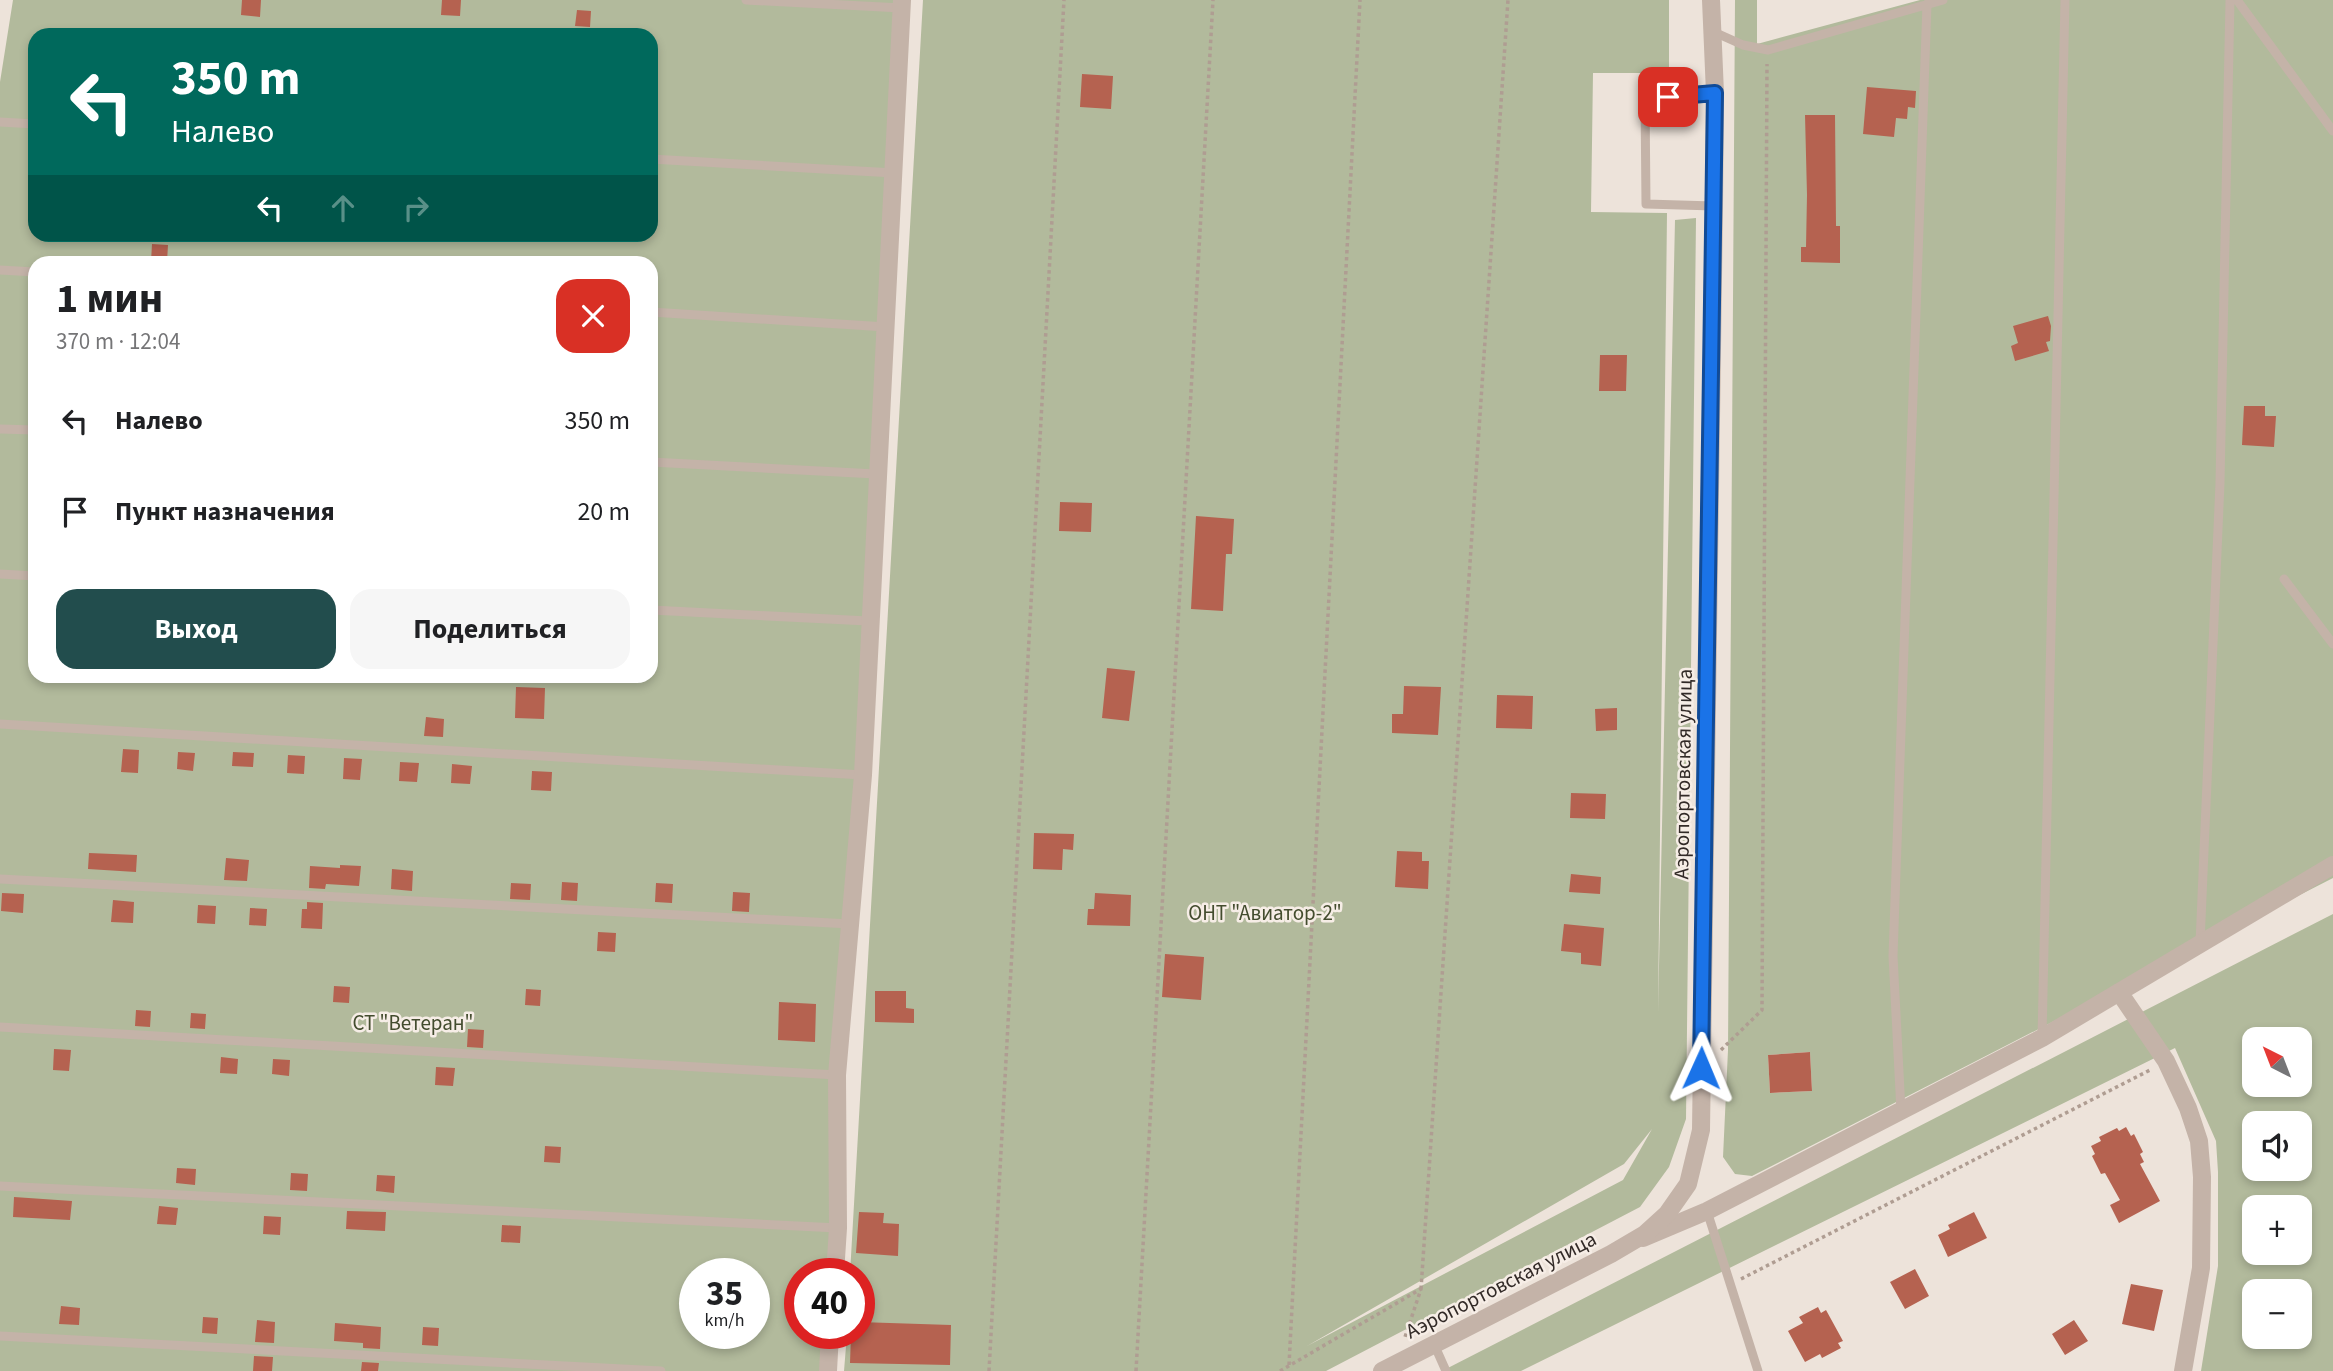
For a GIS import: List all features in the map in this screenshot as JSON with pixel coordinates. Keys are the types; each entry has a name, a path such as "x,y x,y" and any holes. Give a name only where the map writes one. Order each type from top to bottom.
{"street":[{"name":"Аэропортовская улица","path":"1382,1371 1628,1246 1667,1214 1688,1184 1702,1130 1715,93 1711,0"},
{"path":"836,1258 837,1075 863,775 868,621 902,4"},
{"path":"1628,1246 1707,1210 2042,1038 2333,865"},
{"path":"2119,992 2166,1061 2188,1108 2199,1141 2202,1177 2201,1268 2183,1371"},
{"path":"828,1371 829,1349"}],"lane":[{"path":"746,0 902,4"},
{"path":"1714,32 1743,45 1768,50 1942,0"},
{"path":"2042,1038 2065,0"},
{"path":"2200,944 2220,483 2230,0"},
{"path":"2237,0 2333,131"},
{"path":"1901,1111 1893,956 1927,5"},
{"path":"1714,206 1646,204 1645,98 1715,93"},
{"path":"0,122 28,124"},
{"path":"658,159 894,173"},
{"path":"0,270 28,272"},
{"path":"658,312 886,327"},
{"path":"0,429 28,430"},
{"path":"658,462 876,474"},
{"path":"0,574 28,576"},
{"path":"2284,579 2333,644"},
{"path":"658,610 868,621"},
{"path":"0,724 863,775"},
{"path":"0,879 850,924"},
{"path":"0,1027 837,1075"},
{"path":"0,1186 838,1228"},
{"path":"1707,1210 1758,1371"},
{"path":"0,1336 661,1371"},
{"path":"1434,1344 1446,1371"}],"path":[{"path":"989,1371 1064,0"},
{"path":"1136,1371 1213,0"},
{"path":"1289,1365 1360,0"},
{"path":"1398,1362 1410,1317 1422,1289 1508,0"},
{"path":"1701,1068 1762,1010 1768,50"},
{"path":"1729,1285 2166,1061"},
{"path":"1280,1371 1422,1289"}],"green space":[{"name":"СТ \"Ветеран\"","path":"13,0 901,0 830,1258 784,1258 784,1349 825,1349 824,1371 0,1371 0,82"},
{"name":"ОНТ \"Авиатор-2\"","path":"923,0 1669,0 1669,73 1593,73 1591,212 1667,213 1658,1013 1675,220 1696,218 1686,1119 1669,1167 1640,1207 1326,1371 844,1371 846,1349 875,1349 875,1258 851,1258","holes":["1652,1129 1623,1180 1307,1346 1624,1164"]},
{"path":"1735,0 1757,0 1757,44 1920,0 2333,0 2333,878 1752,1176 1735,1174 1723,1157 1728,1050","holes":["1810,1052 1812,1091 1770,1093 1768,1055"]},
{"path":"2333,914 2333,1371 2201,1371 2218,1266 2216,1141 2175,1048 1521,1371 1442,1371"}],"building":[{"path":"242,0 261,0 260,17 241,15"},
{"path":"442,0 461,0 460,16 441,15"},
{"path":"577,10 591,11 590,27 575,26"},
{"path":"1082,74 1113,76 1111,109 1080,107"},
{"path":"1867,87 1916,91 1915,108 1908,107 1907,119 1896,118 1894,137 1863,134"},
{"path":"1805,115 1835,115 1836,226 1840,226 1840,263 1801,262 1801,247 1806,247"},
{"path":"152,244 168,245 167,256 151,256"},
{"path":"2048,316 2051,326 2050,341 2046,342 2049,351 2015,361 2011,346 2018,343 2013,326"},
{"path":"1600,355 1627,355 1626,391 1599,391"},
{"path":"2244,406 2265,406 2265,416 2276,416 2274,447 2242,445"},
{"path":"1060,502 1092,503 1091,532 1059,531"},
{"path":"1196,516 1234,519 1232,554 1226,554 1223,611 1191,609"},
{"path":"1107,668 1135,671 1129,721 1102,718"},
{"path":"1404,686 1441,687 1438,735 1392,733 1392,714 1403,714"},
{"path":"516,687 545,688 544,719 515,718"},
{"path":"1497,695 1533,696 1532,729 1496,728"},
{"path":"1617,708 1617,730 1596,731 1595,709"},
{"path":"426,717 444,719 443,737 424,736"},
{"path":"123,749 139,750 138,773 121,772"},
{"path":"178,752 195,753 193,771 177,769"},
{"path":"233,752 254,753 253,767 232,766"},
{"path":"288,755 305,756 304,774 287,773"},
{"path":"344,758 362,759 360,780 343,779"},
{"path":"400,762 419,763 417,782 399,781"},
{"path":"452,764 472,766 470,784 451,783"},
{"path":"532,771 552,772 551,791 531,790"},
{"path":"1571,793 1606,794 1605,819 1570,818"},
{"path":"1034,833 1074,834 1073,850 1063,849 1062,870 1033,869"},
{"path":"1397,851 1422,852 1422,861 1429,861 1428,889 1395,887"},
{"path":"89,853 137,855 136,872 88,869"},
{"path":"226,858 249,860 247,881 224,880"},
{"path":"340,865 361,866 359,886 326,884 325,889 309,888 310,866 340,868"},
{"path":"392,869 413,871 412,891 391,889"},
{"path":"1571,874 1601,877 1600,894 1569,892"},
{"path":"562,882 578,883 577,901 561,900"},
{"path":"511,883 531,884 530,900 510,899"},
{"path":"656,883 673,884 672,903 655,902"},
{"path":"733,892 750,893 749,912 732,911"},
{"path":"2,893 24,894 23,913 1,911"},
{"path":"1095,893 1131,895 1130,926 1087,925 1088,909 1094,909"},
{"path":"113,900 134,902 133,923 111,922"},
{"path":"307,902 323,903 322,929 301,928 302,909 307,909"},
{"path":"198,905 216,906 215,924 197,923"},
{"path":"250,908 267,909 266,926 249,925"},
{"path":"1564,924 1604,928 1601,966 1581,964 1581,953 1561,951"},
{"path":"598,932 616,933 615,952 597,951"},
{"path":"1165,954 1204,957 1201,1000 1162,997"},
{"path":"334,986 350,987 349,1003 333,1002"},
{"path":"526,989 541,990 540,1006 525,1005"},
{"path":"875,991 906,991 906,1008 914,1009 914,1023 875,1022"},
{"path":"779,1002 816,1004 815,1042 778,1040"},
{"path":"136,1010 151,1011 150,1027 135,1026"},
{"path":"191,1013 206,1014 205,1029 190,1028"},
{"path":"468,1029 484,1030 483,1048 467,1047"},
{"path":"54,1049 71,1050 69,1071 53,1070"},
{"path":"1810,1052 1812,1091 1770,1093 1768,1055"},
{"path":"221,1057 238,1059 237,1074 220,1073"},
{"path":"273,1059 290,1060 289,1076 272,1074"},
{"path":"436,1067 455,1068 453,1086 435,1085"},
{"path":"2126,1127 2131,1136 2134,1134 2143,1152 2140,1154 2144,1162 2140,1164 2160,1201 2119,1223 2110,1205 2120,1200 2105,1173 2101,1174 2092,1156 2095,1154 2091,1146 2101,1141 2099,1137 2117,1128 2119,1131"},
{"path":"545,1146 561,1147 560,1163 544,1162"},
{"path":"177,1168 196,1169 195,1185 176,1183"},
{"path":"291,1173 308,1174 307,1191 290,1190"},
{"path":"377,1175 395,1176 394,1193 376,1191"},
{"path":"14,1197 72,1201 70,1220 13,1217"},
{"path":"159,1206 178,1208 176,1225 157,1224"},
{"path":"347,1211 386,1212 385,1231 346,1229"},
{"path":"859,1212 884,1213 883,1223 899,1224 898,1256 856,1253"},
{"path":"1974,1212 1987,1238 1948,1257 1938,1235 1950,1229 1948,1225"},
{"path":"264,1216 281,1217 280,1235 263,1234"},
{"path":"502,1225 521,1226 520,1243 501,1242"},
{"path":"1915,1269 1929,1296 1905,1309 1890,1282"},
{"path":"2131,1284 2163,1290 2154,1331 2122,1324"},
{"path":"61,1306 80,1308 79,1325 59,1324"},
{"path":"1818,1307 1821,1313 1826,1310 1843,1341 1838,1343 1841,1348 1822,1358 1820,1354 1805,1362 1788,1331 1803,1323 1799,1317"},
{"path":"203,1317 218,1318 217,1334 202,1333"},
{"path":"257,1320 275,1322 274,1343 255,1342"},
{"path":"2074,1320 2088,1341 2065,1355 2052,1334"},
{"path":"335,1323 381,1327 380,1349 363,1348 363,1343 334,1341"},
{"path":"875,1323 951,1325 950,1365 850,1363 850,1349 875,1349"},
{"path":"423,1327 439,1328 438,1346 422,1345"},
{"path":"254,1356 273,1357 272,1371 253,1371"},
{"path":"362,1362 379,1363 378,1371 361,1371"}],"route":[{"path":"1668,97 1715,93 1701,1068"}]}
